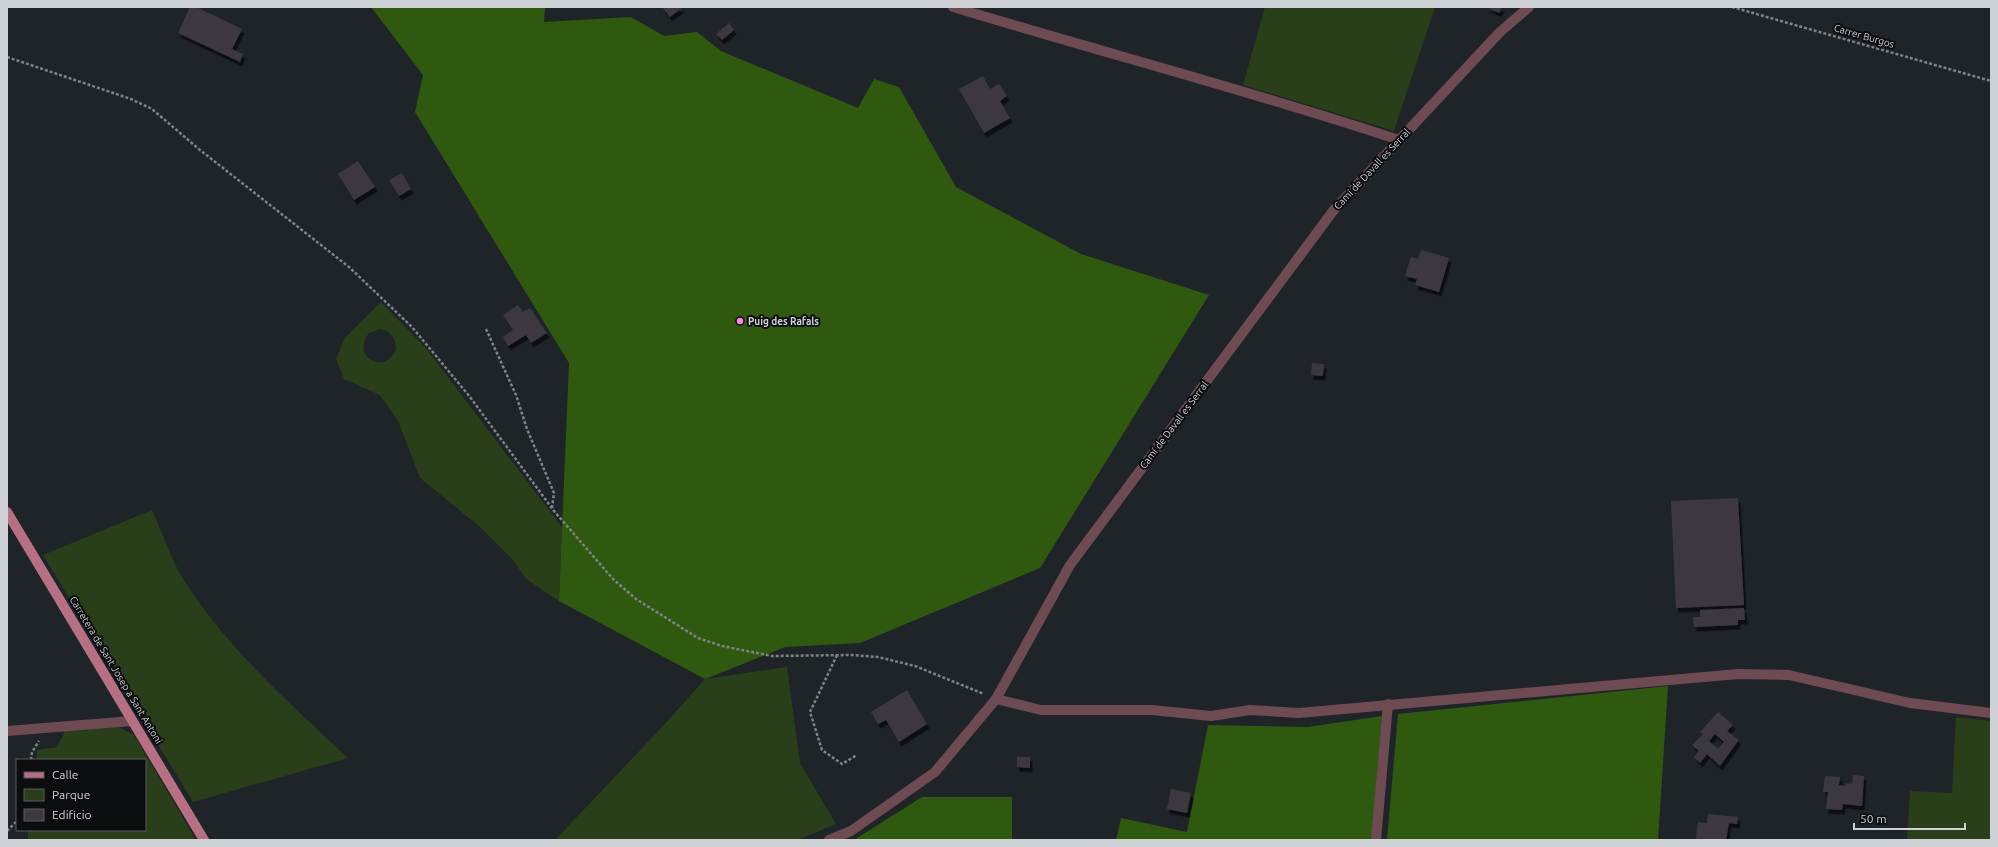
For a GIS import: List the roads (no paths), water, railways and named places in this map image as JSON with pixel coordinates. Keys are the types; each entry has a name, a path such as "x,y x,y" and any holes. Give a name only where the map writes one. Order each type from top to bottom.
{"main road":[{"name":"Carretera de Sant Josep a Sant Antoni","path":"7,512 204,840"}],"street":[{"path":"953,7 1073,43 1161,66 1329,116 1399,140"},
{"name":"Camí de Davall es Serral","path":"829,840 851,831 935,772 996,699 1070,565 1333,211 1500,32 1529,7"},
{"path":"996,699 1041,710 1152,710 1211,716 1250,710 1299,713 1388,704 1745,674 1789,675 1910,703 1991,713"},
{"path":"1376,840 1388,704"},
{"path":"7,731 132,721"}],"place":[{"name":"Puig des Rafals","path":"740,321"}]}
